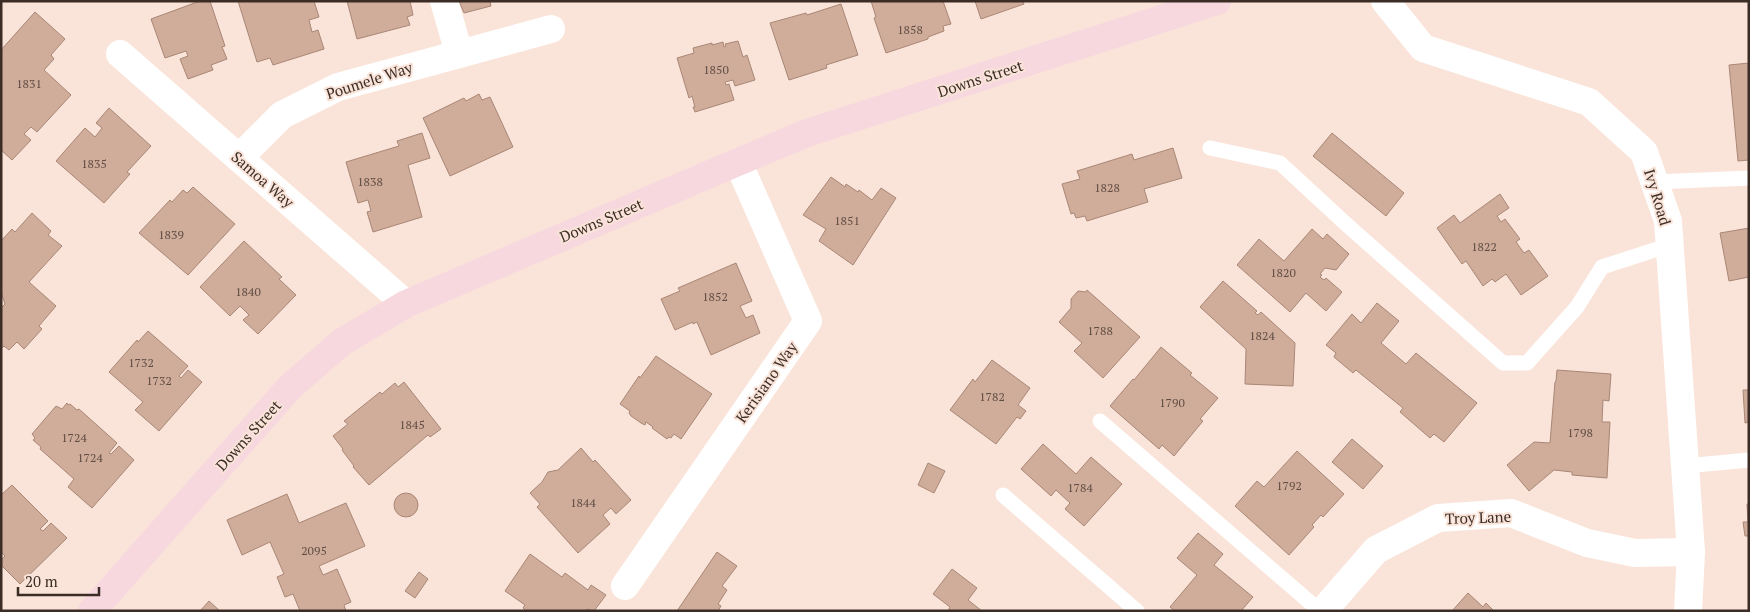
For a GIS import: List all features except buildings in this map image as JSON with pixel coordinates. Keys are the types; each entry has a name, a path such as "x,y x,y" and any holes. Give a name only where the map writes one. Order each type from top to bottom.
{"main road":[{"name":"Downs Street","path":"92,611 290,387 342,342 406,304 807,133 1218,1"}],"street":[{"path":"444,1 459,53"},
{"name":"Ivy Road","path":"1385,1 1423,48 1589,102 1644,152 1668,221 1691,552 1688,611"},
{"name":"Poumele Way","path":"239,158 282,115 338,87 551,29"},
{"name":"Samoa Way","path":"120,54 406,304"},
{"name":"Kerisiano Way","path":"625,586 808,321 738,162"},
{"name":"Troy Lane","path":"1321,611 1376,550 1438,518 1511,513 1587,543 1635,553 1691,552"}],"lane":[{"path":"1210,148 1280,163 1346,224 1503,362 1527,362 1577,307 1602,267 1670,245"},
{"path":"1654,182 1749,178"},
{"path":"1100,421 1321,611"},
{"path":"1685,466 1749,460"},
{"path":"1003,495 1137,611"}]}
